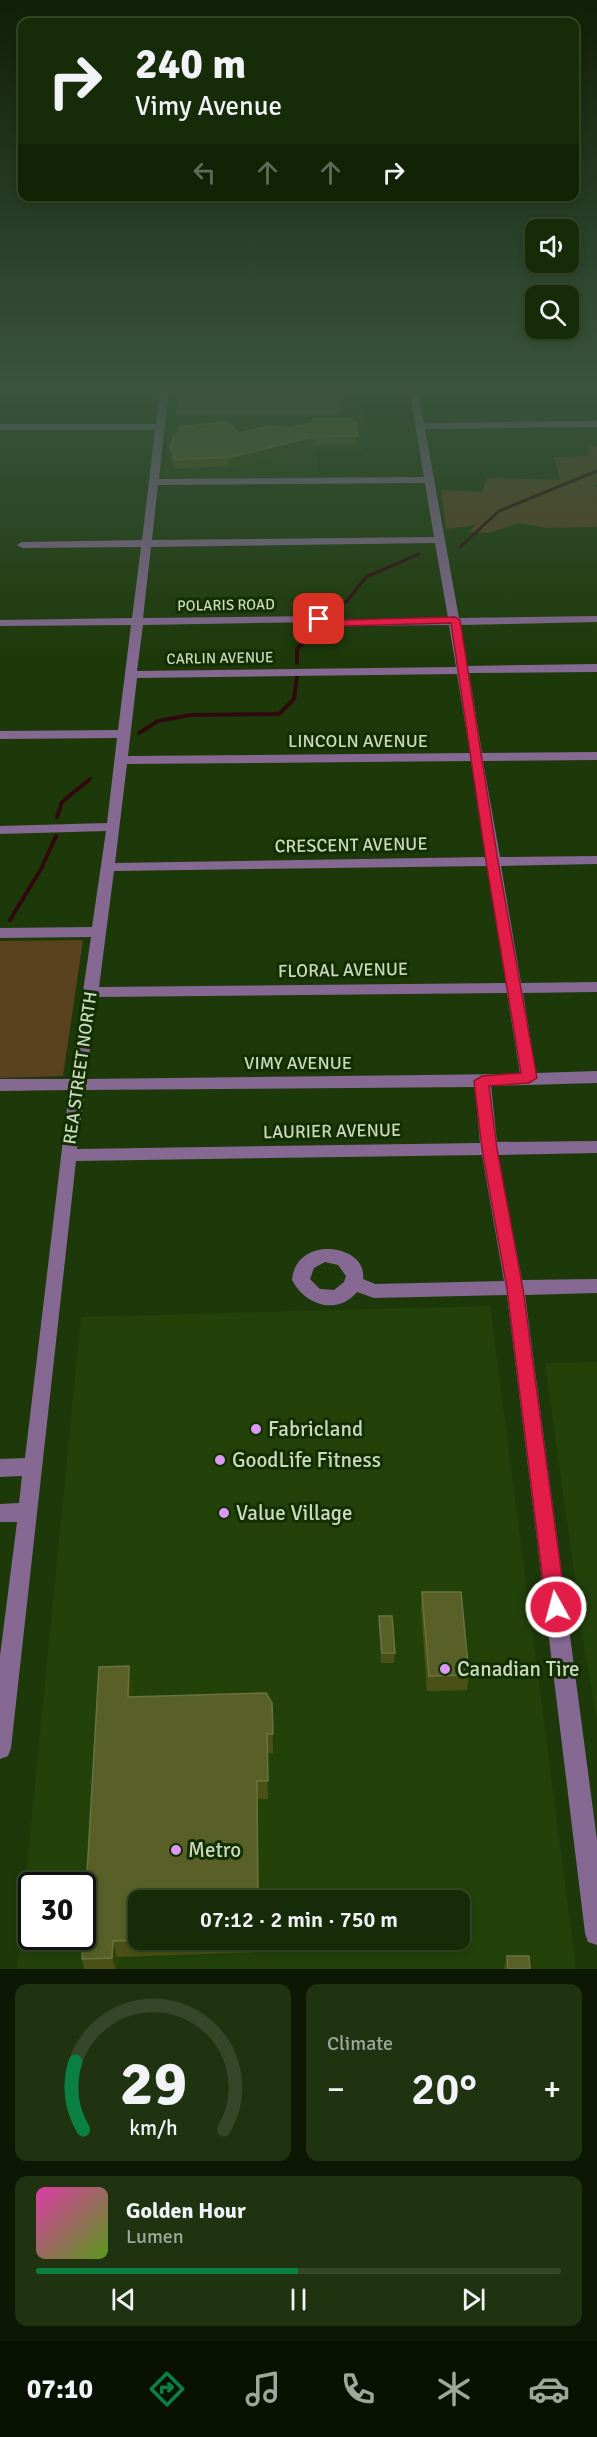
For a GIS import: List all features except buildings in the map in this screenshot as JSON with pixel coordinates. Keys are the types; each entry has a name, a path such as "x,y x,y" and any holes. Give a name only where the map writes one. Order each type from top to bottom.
{"street":[{"path":"153,482 431,480 464,670 492,861 529,1078"},
{"name":"REA STREET NORTH","path":"0,1748 68,1155 100,932 153,482"},
{"path":"22,545 441,540"},
{"name":"POLARIS ROAD","path":"0,623 319,619 344,623 597,619"},
{"name":"CARLIN AVENUE","path":"132,675 597,668"},
{"path":"0,735 123,734"},
{"name":"LINCOLN AVENUE","path":"120,760 597,756"},
{"path":"0,830 113,827"},
{"name":"CRESCENT AVENUE","path":"106,867 597,860"},
{"path":"5,933 100,932"},
{"name":"FLORAL AVENUE","path":"90,992 597,987"},
{"name":"VIMY AVENUE","path":"0,1085 482,1081 597,1077"},
{"path":"482,1081 489,1149 515,1289 593,1883 597,1933"},
{"name":"LAURIER AVENUE","path":"68,1155 597,1147"},
{"path":"353,1283 374,1291 597,1286"},
{"path":"0,1468 32,1467"},
{"path":"0,1512 27,1512"}],"shaded area":[{"path":"486,480 597,480 597,484 594,486 597,487 597,527 546,528 519,523 488,533 469,532 476,525 446,529 441,490 482,492"},
{"path":"83,940 63,1076 0,1078 0,941"},
{"path":"490,1306 576,1969 17,1969 19,1950 96,1950 96,1872 27,1872 81,1317"},
{"path":"597,1362 597,1719 585,1651 545,1363"}],"waterway":[{"path":"460,547 499,511 575,480"},
{"path":"327,615 347,601 366,577 419,554"},
{"path":"300,646 316,629"},
{"path":"297,663 297,649 300,646"},
{"path":"139,733 158,721 190,715 279,714 294,699 297,677"},
{"path":"57,817 62,802 90,779"},
{"path":"10,920 41,869 56,836"}],"place":[{"name":"Fabricland","path":"256,1429"},
{"name":"GoodLife Fitness","path":"220,1460"},
{"name":"Value Village","path":"224,1513"},
{"name":"Canadian Tire","path":"445,1669"},
{"name":"Metro","path":"176,1850"}],"route":[{"path":"319,619 344,623 455,620 492,861 529,1078 482,1081 489,1149 515,1289 556,1607"}]}
